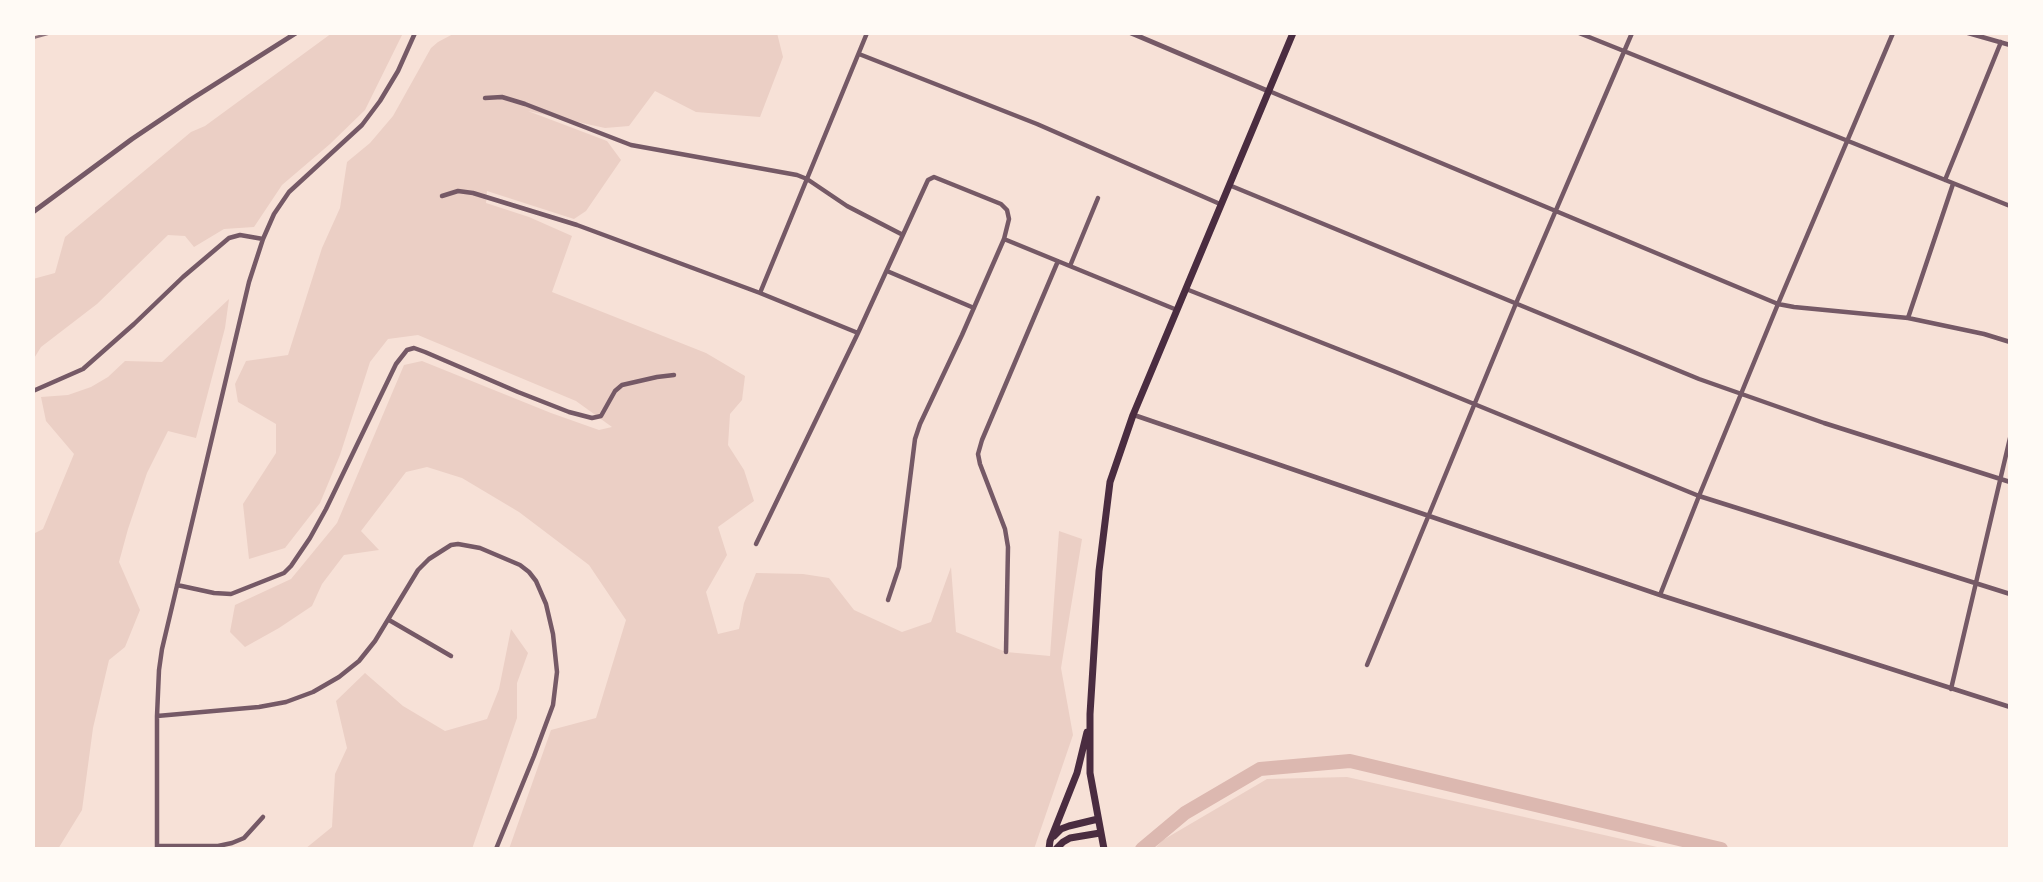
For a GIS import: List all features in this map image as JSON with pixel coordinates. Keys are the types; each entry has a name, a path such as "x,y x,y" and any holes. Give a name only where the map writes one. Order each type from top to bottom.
{"main road":[{"path":"1104,849 1090,773 1090,714 1099,571 1114,469 1133,415 1293,33"},
{"path":"1050,845 1080,764 1090,714"},
{"path":"1050,845 1061,829 1098,820"},
{"path":"1056,849 1070,838 1101,833"}],"street":[{"path":"33,212 132,139 296,33"},
{"path":"263,817 244,838 232,843 218,846 157,847 159,670 249,282 263,239 274,214 289,192 362,125 380,101 398,71 415,33"},
{"path":"760,293 867,33"},
{"path":"1131,33 1778,304 1908,317 2010,342"},
{"path":"1578,33 2010,206"},
{"path":"1367,665 1474,404 1632,33"},
{"path":"1660,595 1778,304 1893,33"},
{"path":"1968,33 2010,45"},
{"path":"1945,180 2001,42"},
{"path":"859,54 1025,119 1221,205"},
{"path":"485,98 502,97 525,104 631,145 807,179 848,206 903,235"},
{"path":"756,544 928,180 934,177 1001,204 1007,210 1009,226 915,439 899,567 888,600"},
{"path":"1908,317 1953,184"},
{"path":"1229,185 1741,395 2010,482"},
{"path":"442,196 458,191 473,193 577,225 760,293 858,333"},
{"path":"1070,266 1098,198"},
{"path":"33,391 83,369 229,237 240,235 263,239"},
{"path":"1004,239 1177,310"},
{"path":"1006,652 1008,547 1005,529 978,454 1058,261"},
{"path":"887,271 974,308"},
{"path":"1186,289 1699,496 2010,594"},
{"path":"177,585 230,594 242,592 284,573 291,566 326,509 396,364 407,350 414,348 425,352 518,392 592,418 600,416 615,390 622,385 674,375"},
{"path":"1133,415 1660,595 2010,707"},
{"path":"1951,689 2010,438"},
{"path":"157,716 259,707 299,698 339,677 359,661 389,620 418,570 429,559 451,545 480,548 520,565 536,581 554,634 557,672 553,705 496,849"},
{"path":"389,620 451,656"}],"shaded area":[{"path":"332,33 403,33 365,110 282,185 254,227 224,229 194,247 185,236 168,235 97,304 41,347 33,360 33,279 55,273 65,237 191,132 205,126"},
{"path":"455,33 777,33 783,57 760,117 696,112 655,91 629,126 605,128 528,111 607,141 621,160 586,211 574,219 487,191 486,203 529,217 572,236 552,292 706,353 745,376 742,400 730,414 728,445 744,470 754,501 718,527 727,555 706,592 718,634 739,629 744,603 756,573 803,574 829,578 854,610 902,632 931,622 951,567 956,632 1006,652 1050,656 1059,531 1082,539 1061,668 1073,735 1034,849 509,849 551,730 596,718 626,620 589,565 519,512 462,478 427,467 406,472 361,531 379,550 344,555 322,584 312,606 245,647 230,632 235,605 291,579 337,523 404,365 422,361 599,430 612,427 576,401 418,335 388,339 370,362 340,455 320,503 285,548 249,559 243,504 276,453 276,424 238,402 235,384 246,361 288,355 322,248 340,208 347,162 370,143 393,116 431,48"},
{"path":"229,299 225,328 196,438 168,431 147,473 128,529 119,562 140,610 125,647 109,660 93,728 82,810 58,849 33,849 33,534 43,529 74,454 46,421 41,397 68,395 91,387 108,377 125,361 162,362"},
{"path":"511,629 528,653 517,683 517,718 472,849 305,849 332,827 335,774 347,748 336,701 365,673 403,706 445,731 487,719 499,689"},
{"path":"1347,777 1666,849 1154,849 1163,840 1267,779"}],"waterway":[{"path":"1142,849 1185,813 1260,769 1350,761 1721,849"}],"railway":[{"path":"33,38 51,33"}]}
